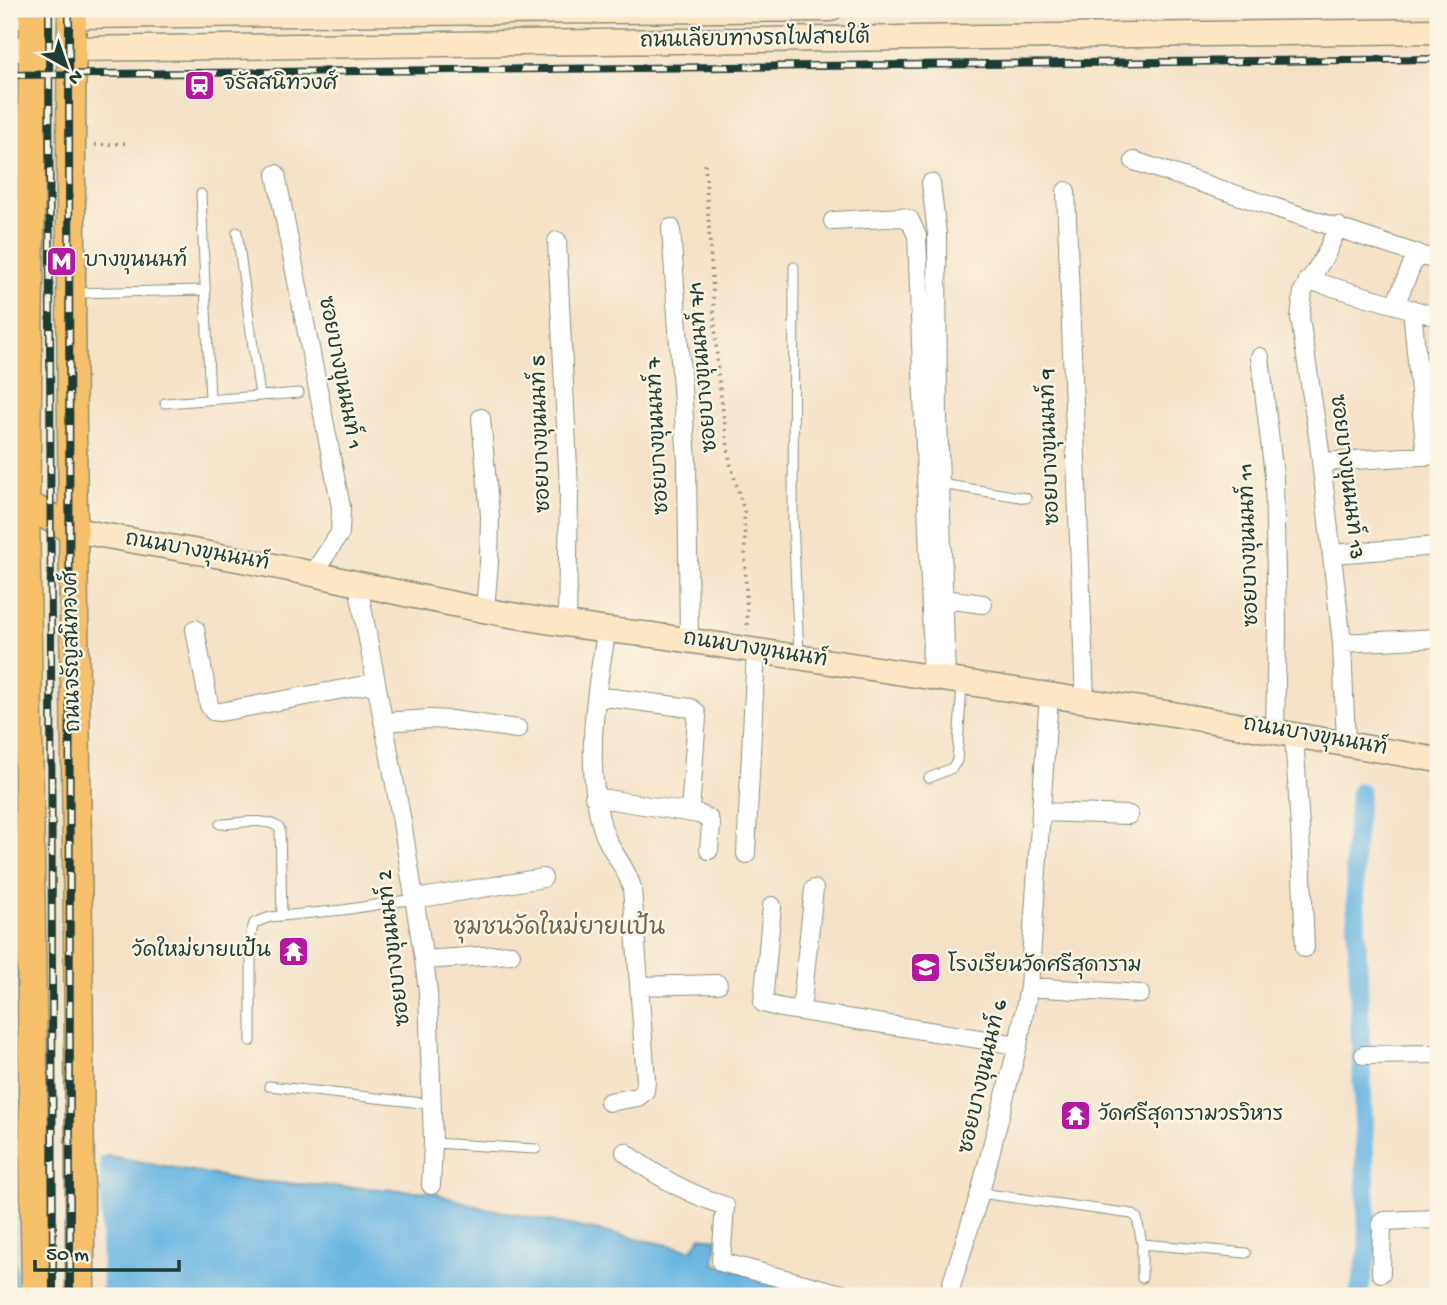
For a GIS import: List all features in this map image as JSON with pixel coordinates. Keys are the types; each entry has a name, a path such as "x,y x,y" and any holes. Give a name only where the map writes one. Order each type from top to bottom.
{"main road":[{"name":"ถนนเลียบทางรถไฟสายใต้","path":"72,12 139,15 416,10 830,9"},
{"name":"ถนนจรัญสนิทวงศ์","path":"72,12 80,1296"},
{"path":"26,14 21,49 17,503 21,910 34,1040 36,1296"},
{"path":"139,15 129,24 126,35 129,41 139,48"},
{"name":"ถนนเลียบทางรถไฟสายใต้","path":"72,49 1438,31"},
{"path":"17,503 74,530"},
{"name":"ถนนบางขุนนนท์","path":"74,530 567,625 1049,695 1438,760"}],"street":[{"path":"1134,161 1438,261"},
{"name":"ซอยบางขุนนนท์ 1","path":"276,174 341,507 340,533 313,574"},
{"path":"931,183 937,234 938,418 946,680"},
{"name":"ซอยบางขุนนนท์ 9","path":"1066,191 1085,701"},
{"path":"833,221 902,217 911,220 917,236 932,636 946,680"},
{"name":"ซอยบางขุนนนท์ 13","path":"1338,226 1326,254 1303,291 1300,318 1321,462 1342,643 1346,744"},
{"name":"ซอยบางขุนนนท์ 7","path":"671,228 687,461 689,641"},
{"name":"ซอยบางขุนนนท์ 5","path":"557,242 569,489 567,625"},
{"path":"1321,462 1432,455 1403,307 1416,253"},
{"path":"1308,280 1438,317"},
{"name":"ซอยบางขุนนนท์ 11","path":"1260,357 1274,476 1277,627 1284,733 1300,828 1305,948"},
{"path":"481,418 490,516 485,610"},
{"path":"1332,554 1438,546"},
{"name":"ซอยบางขุนนนท์ 2","path":"358,585 415,899 428,992 433,1143 431,1185"},
{"path":"945,599 983,604"},
{"path":"195,629 209,705 213,710 220,712 376,682"},
{"path":"607,631 594,729 594,797 603,833 628,873 632,888 645,1091 638,1097 609,1102"},
{"path":"1342,643 1438,638"},
{"path":"746,855 751,650"},
{"name":"ซอยบางขุนนนท์ 6","path":"948,1296 980,1193 1018,1045 1029,988 1049,695"},
{"path":"597,696 691,708 696,712 698,718 690,811"},
{"path":"383,722 451,720 518,729"},
{"path":"594,797 690,811 709,819 709,850"},
{"path":"1042,812 1129,816"},
{"path":"415,899 543,878"},
{"path":"801,1011 814,889"},
{"path":"772,906 762,1003 1018,1045"},
{"path":"424,960 511,954"},
{"path":"639,986 718,984"},
{"path":"1029,988 1140,994"},
{"path":"1364,1055 1438,1054"},
{"path":"625,1152 654,1175 691,1195 725,1206 721,1262 849,1296"},
{"path":"1381,1273 1382,1221 1438,1219"}],"lane":[{"path":"201,194 209,399"},
{"path":"237,232 260,396"},
{"path":"794,267 793,521 799,657"},
{"path":"72,293 203,290"},
{"path":"165,403 299,393"},
{"path":"941,484 1026,498"},
{"path":"929,778 953,768 957,761 946,680"},
{"path":"219,824 267,822 276,824 280,829 282,916"},
{"path":"251,1041 252,927 259,920 415,899"},
{"path":"9,941 11,976"},
{"path":"269,1086 431,1104"},
{"path":"433,1143 536,1149"},
{"path":"980,1193 1132,1214 1138,1218 1142,1244 1142,1278"},
{"path":"1142,1244 1246,1253"}],"path":[{"path":"92,145 127,143"},
{"name":"ซอยบางขุนนนท์ 7/1","path":"705,164 718,374 730,462 744,511 751,650"}],"water":[{"path":"109,1156 246,1181 430,1192 480,1207 692,1250 700,1237 717,1239 714,1264 827,1296 9,1296 9,1177"}],"pier":[{"path":"100,1155 102,1296 17,1296 16,1173"}],"waterway":[{"path":"1358,1296 1368,1252 1354,855 1360,792"}],"railway":[{"path":"49,9 53,1296"},
{"path":"69,9 70,1296"},
{"path":"9,75 1438,59"}],"place":[{"name":"จรัลสนิทวงศ์","path":"200,85"},
{"name":"บางขุนนนท์","path":"61,262"},
{"name":"วัดใหม่ยายแป้น","path":"294,952"},
{"name":"โรงเรียนวัดศรีสุดาราม","path":"925,967"},
{"name":"วัดศรีสุดารามวรวิหาร","path":"1075,1116"}],"district":[{"name":"ชุมชนวัดใหม่ยายแป้น","path":"559,929"}]}
